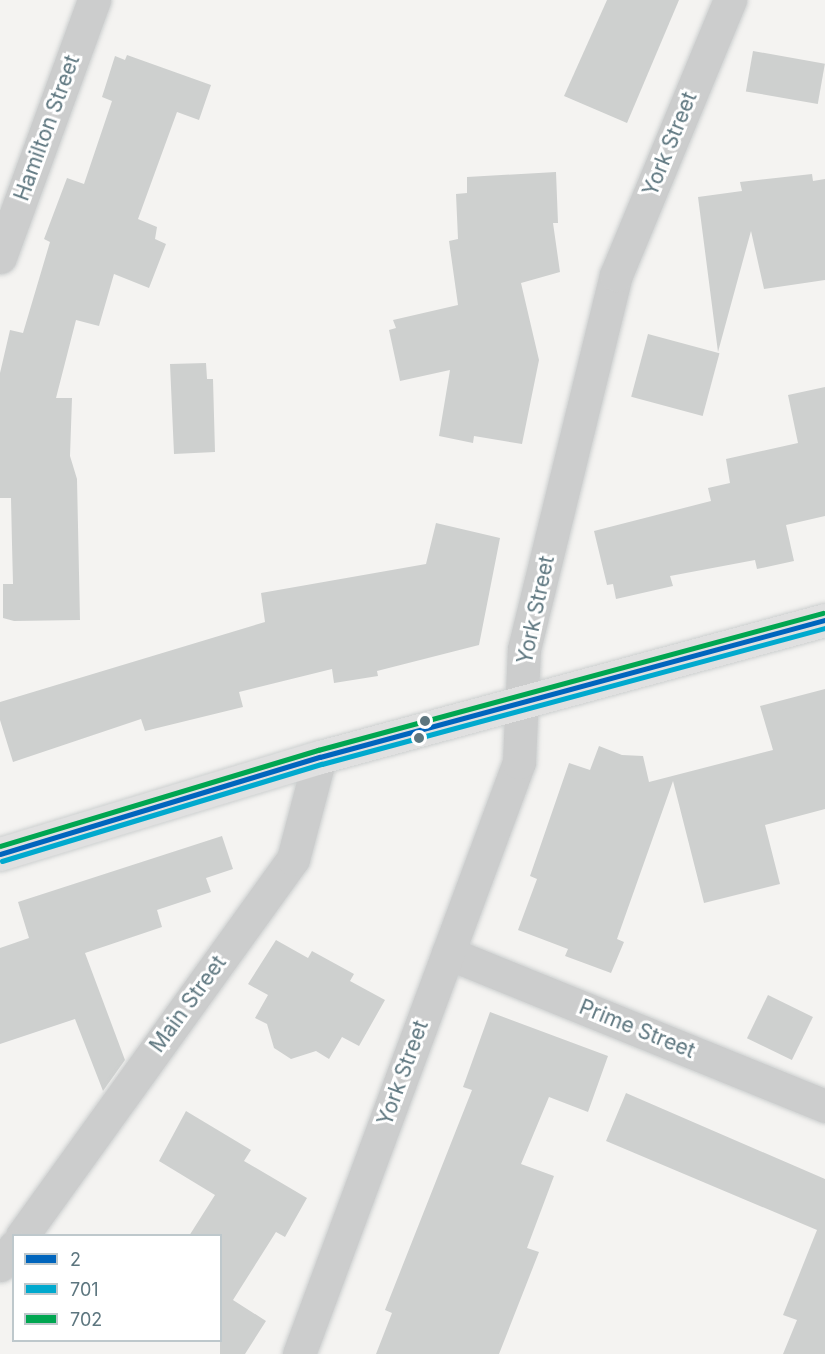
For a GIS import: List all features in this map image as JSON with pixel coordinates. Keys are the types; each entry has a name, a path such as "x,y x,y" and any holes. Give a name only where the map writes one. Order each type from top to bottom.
{"main road":[{"path":"0,854 320,757 522,705 825,620"}],"street":[{"name":"Hamilton Street","path":"0,257 94,0"},
{"name":"York Street","path":"299,1354 519,762 524,649 616,275 730,0"},
{"name":"Main Street","path":"23,1234 293,859 320,757"},
{"name":"Prime Street","path":"448,952 825,1106"},
{"path":"0,1265 12,1250"}],"building":[{"path":"607,0 679,0 627,123 564,96"},
{"path":"753,51 825,64 818,104 746,91"},
{"path":"127,55 211,85 199,120 177,112 138,219 157,227 155,239 166,244 149,288 114,274 99,326 76,320 56,398 72,398 70,456 77,479 80,620 14,621 3,618 3,584 13,584 11,498 0,498 0,373 10,330 23,333 50,242 44,239 67,178 84,184 112,101 102,97 115,56 125,60"},
{"path":"556,172 558,223 553,223 560,272 521,283 539,360 522,444 474,436 473,443 439,436 450,370 400,381 389,330 396,328 393,320 458,305 449,241 458,239 456,194 467,193 467,177"},
{"path":"812,174 813,181 825,179 825,280 764,289 751,231 718,352 698,197 742,191 740,182"},
{"path":"648,334 719,353 703,416 631,397"},
{"path":"206,363 207,379 213,379 215,452 174,454 170,364"},
{"path":"825,387 825,516 786,525 794,561 757,569 755,560 670,576 673,586 616,599 613,584 607,585 594,531 711,501 708,488 730,483 726,459 798,443 788,395"},
{"path":"436,523 500,538 479,645 377,671 378,676 334,683 332,669 239,692 243,707 145,731 141,719 13,762 0,720 0,702 265,622 261,593 426,564"},
{"path":"825,689 825,809 765,825 780,884 704,903 673,781 617,939 624,942 611,973 565,956 568,949 518,930 537,879 530,876 569,763 590,770 599,746 622,755 643,756 649,782 773,750 760,706"},
{"path":"222,836 233,869 206,878 211,892 157,910 162,927 85,953 125,1060 103,1091 75,1019 0,1044 0,948 29,938 18,902"},
{"path":"276,940 308,958 312,951 354,974 350,981 385,1000 359,1046 342,1037 329,1059 316,1051 291,1059 274,1048 267,1024 255,1018 268,995 248,984"},
{"path":"768,995 813,1017 792,1060 747,1038"},
{"path":"490,1012 608,1056 588,1112 549,1097 521,1164 554,1176 527,1248 539,1252 499,1354 376,1354 392,1313 385,1310 472,1090 463,1087"},
{"path":"626,1093 825,1179 825,1354 783,1354 797,1320 783,1315 817,1230 606,1141"},
{"path":"186,1111 251,1150 244,1161 307,1198 285,1237 276,1232 233,1300 266,1321 245,1354 220,1354 222,1234 190,1234 215,1195 159,1161"}],"transit line":[{"name":"702","path":"0,846 318,750 823,613"},
{"name":"2","path":"0,854 320,757 825,620"},
{"name":"701","path":"2,861 322,764 825,628"}]}
